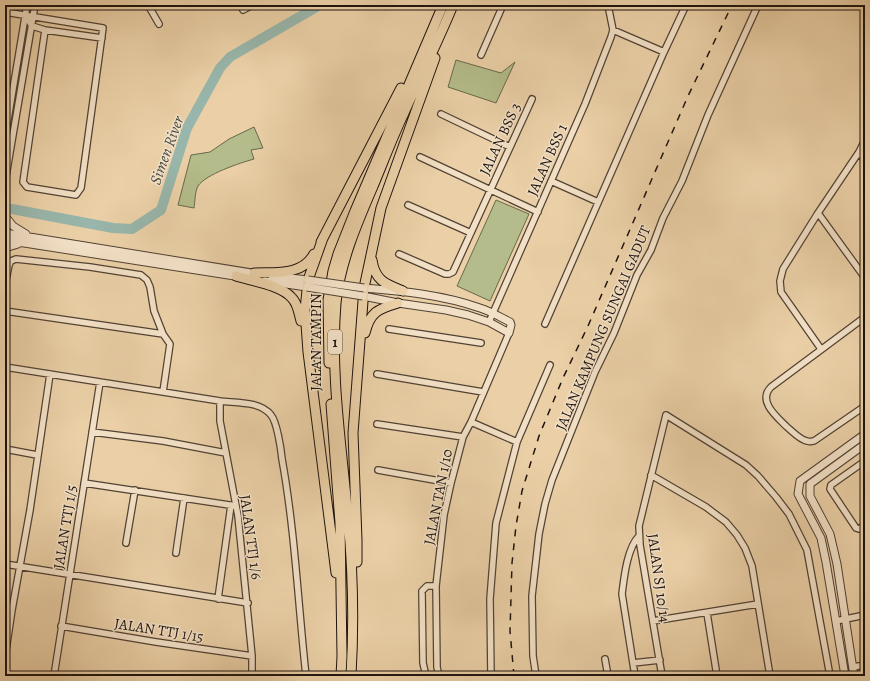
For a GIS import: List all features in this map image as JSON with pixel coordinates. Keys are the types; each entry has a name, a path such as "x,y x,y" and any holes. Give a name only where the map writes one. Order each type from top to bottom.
{"highway":[{"name":"JALAN TAMPIN","path":"341,676 342,597 340,523 332,434 328,340 330,286 342,240 443,5"},
{"name":"1","path":"444,28 454,5"},
{"name":"JALAN TAMPIN","path":"351,676 353,583 349,520 339,434 335,373 335,331 338,296 347,255 360,216 404,114 444,28"},
{"path":"353,583 357,540 353,433 364,292 371,253 382,208 436,56 444,28"},
{"path":"254,273 282,272 299,269 308,263 323,238 416,58 424,50"},
{"path":"323,238 307,284 305,310 308,352 337,583 342,597"},
{"path":"371,253 373,269 377,276 383,282 403,291"},
{"path":"236,276 280,289 292,298 298,309 308,352"},
{"path":"358,358 367,323 373,314 381,308 398,304"}],"street":[{"path":"5,137 27,5"},
{"path":"5,182 35,5"},
{"path":"148,5 159,24"},
{"path":"243,10 253,5"},
{"path":"481,55 503,5"},
{"path":"609,5 613,30 664,52"},
{"path":"545,324 686,5"},
{"name":"JALAN KAMPUNG SUNGAI GADUT","path":"536,676 533,656 532,596 539,534 552,480 595,372 614,333 637,275 651,250 663,218 682,181 708,115 758,5"},
{"path":"5,12 103,28 82,188 76,195 27,187 23,182 45,30"},
{"path":"26,16 32,26 45,30 102,38"},
{"name":"JALAN BSS 1","path":"489,322 591,90 613,30"},
{"name":"JALAN BSS 3","path":"399,254 444,274 453,272 532,99"},
{"path":"441,114 510,147"},
{"path":"821,349 781,292 780,281 783,269 859,152 865,140"},
{"path":"859,152 865,161"},
{"path":"420,157 538,212"},
{"path":"552,181 598,202"},
{"path":"408,205 471,233"},
{"path":"818,213 865,278"},
{"path":"5,216 13,226 30,237"},
{"path":"5,233 236,276 364,292 403,291 460,302 493,313 510,322 511,325 509,333 489,322 468,315 446,310 398,304 364,292"},
{"path":"5,240 254,273 307,284"},
{"path":"5,248 12,245 26,243"},
{"path":"5,285 11,260 16,259 90,267 141,275 147,280 150,287 154,311 163,334 170,344 163,392"},
{"path":"5,312 163,334"},
{"path":"865,317 767,391 766,399 768,407 771,411 800,438 807,441 814,441 865,406"},
{"path":"389,329 481,343"},
{"name":"JALAN TAN 1/10","path":"439,676 437,667 436,586 444,515 463,437 471,422 509,333"},
{"path":"491,676 490,599 496,523 517,442 550,365"},
{"path":"5,367 253,405 271,414 274,419 282,455 293,529 306,676"},
{"path":"5,657 30,510 50,374"},
{"path":"377,374 483,392"},
{"name":"JALAN TTJ 1/5","path":"54,676 100,382"},
{"name":"JALAN TTJ 1/6","path":"220,401 220,421 234,505 238,516 248,603 252,676"},
{"name":"JALAN SJ 10/14","path":"662,676 640,545 639,526 666,414 746,465 776,496 788,514 806,550 830,676"},
{"path":"471,422 517,442"},
{"path":"377,424 463,437"},
{"path":"92,432 162,441 226,453"},
{"path":"845,676 821,538 798,494 800,481 865,434"},
{"path":"854,676 837,564 830,534 810,496 810,484 865,444"},
{"path":"5,449 38,454"},
{"path":"865,461 831,485 830,489 856,528 859,529 865,525"},
{"path":"378,470 451,483"},
{"path":"651,475 706,507 726,522 737,535 745,548 752,566 770,676"},
{"path":"84,483 234,505 218,599"},
{"path":"126,543 135,490"},
{"path":"176,553 184,498"},
{"path":"635,676 622,594 631,550 635,540 640,536"},
{"path":"5,564 248,603"},
{"path":"426,676 423,663 422,591 427,586 436,586"},
{"path":"653,621 758,604"},
{"path":"707,613 717,676"},
{"path":"836,621 865,615"},
{"name":"JALAN TTJ 1/15","path":"61,626 252,656"},
{"path":"606,659 608,676"},
{"path":"632,663 660,660"},
{"path":"853,668 865,665"}],"green space":[{"path":"456,60 501,73 515,62 496,103 448,87"},
{"path":"254,127 263,148 251,150 254,159 240,163 208,177 197,188 194,208 178,205 191,155 210,152 229,139"},
{"path":"496,200 529,214 490,301 457,286"}],"waterway":[{"name":"Simen River","path":"12,209 113,228 132,229 161,210 187,128 220,68 230,57 320,5"}],"railway":[{"path":"514,676 510,631 512,563 522,491 539,436 563,378 588,326 688,96 732,5"}]}
